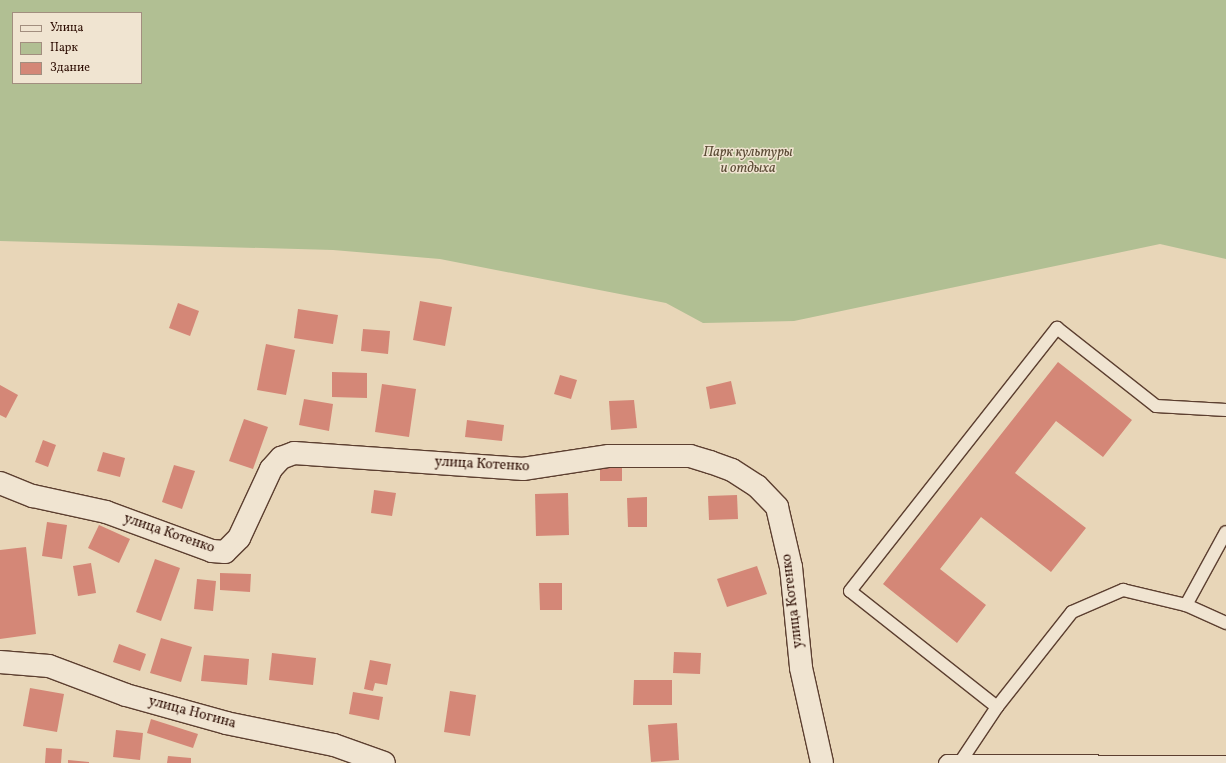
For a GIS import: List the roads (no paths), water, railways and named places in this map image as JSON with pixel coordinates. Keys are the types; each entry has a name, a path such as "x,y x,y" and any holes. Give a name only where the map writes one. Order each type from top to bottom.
{"street":[{"name":"улица Котенко","path":"0,483 33,496 106,512 212,551 225,552 239,538 271,470 281,458 294,453 523,469 609,456 690,456 710,462 732,470 757,486 777,507 791,567 800,668 822,763"},
{"name":"улица Ногина","path":"0,662 49,666 126,695 226,723 334,745 384,763"}],"lane":[{"path":"997,707 850,591 1057,328 1156,406 1226,410"},
{"path":"1186,605 1226,532"},
{"path":"961,761 997,707 1072,612 1123,590 1186,605 1226,623"},
{"path":"945,763 961,761 1226,762"}],"park label":[{"name":"Парк культуры и отдыха","path":"748,162"}]}
